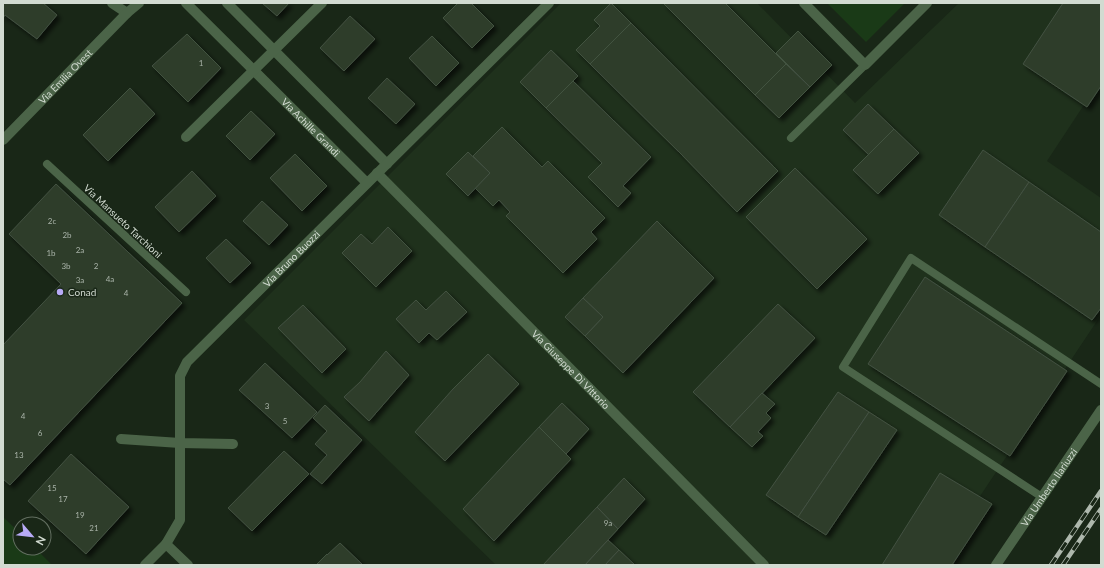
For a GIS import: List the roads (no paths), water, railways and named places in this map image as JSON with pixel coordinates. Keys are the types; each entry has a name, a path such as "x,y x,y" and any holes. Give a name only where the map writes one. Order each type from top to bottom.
{"street":[{"path":"112,3 127,13"},
{"name":"Via Emilia Ovest","path":"3,140 127,13 139,3"},
{"name":"Via Achille Grandi","path":"186,3 367,183"},
{"path":"226,3 387,164"},
{"path":"186,137 322,3"},
{"name":"Via Bruno Buozzi","path":"145,565 166,544 180,520 180,376 187,362 549,3"},
{"path":"804,3 865,65 927,3"},
{"name":"Via Giuseppe Di Vittorio","path":"377,174 764,565"},
{"name":"Via Umberto Ilariuzzi","path":"996,565 1101,410"},
{"path":"121,439 180,443 233,444"},
{"path":"166,544 188,565"}],"lane":[{"path":"791,138 865,65"},
{"name":"Via Mansueto Tarchioni","path":"47,164 186,292"},
{"path":"1042,497 1003,470 843,367 911,258 1101,384"}],"railway":[{"path":"1051,565 1101,491"},
{"path":"1063,565 1101,509"}],"place":[{"name":"Conad","path":"60,292"}]}
